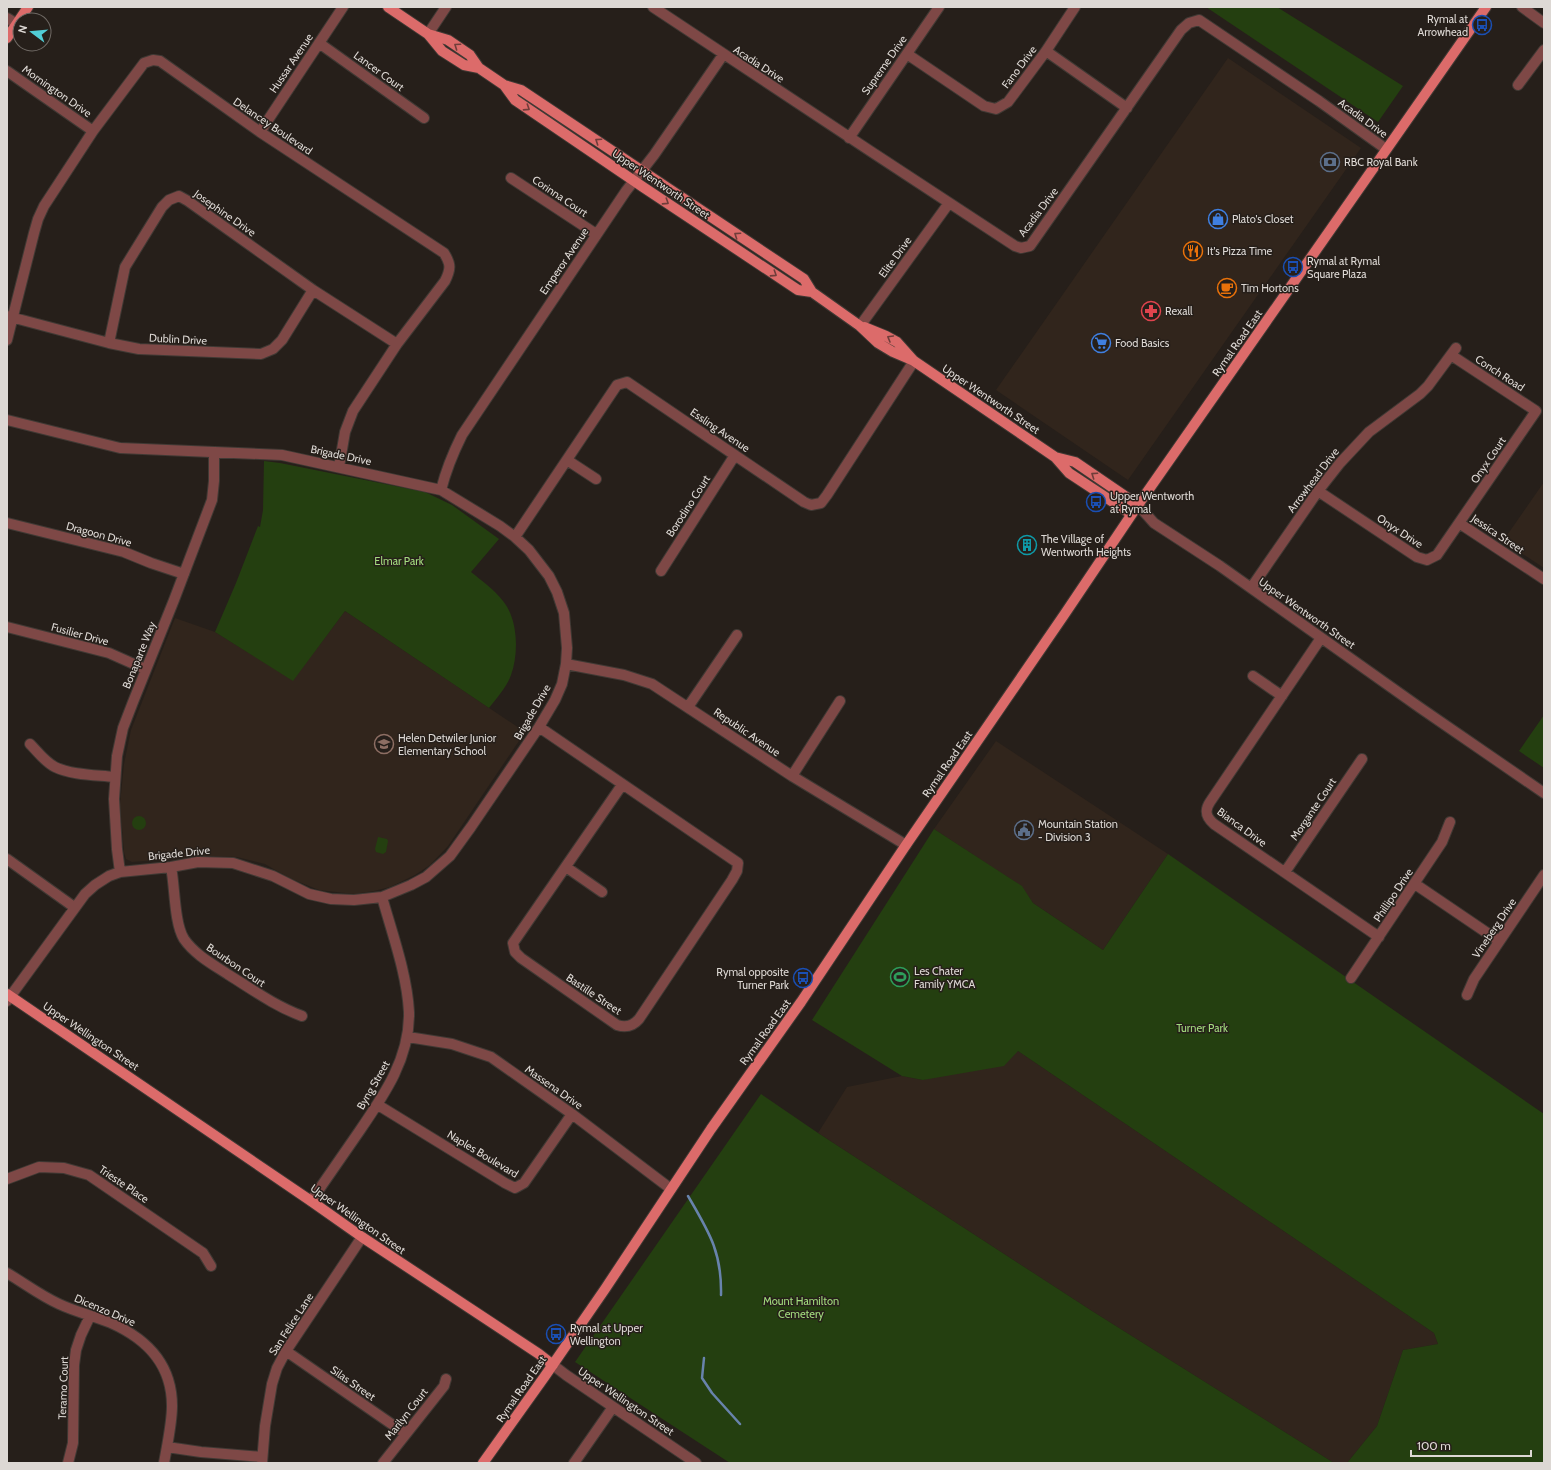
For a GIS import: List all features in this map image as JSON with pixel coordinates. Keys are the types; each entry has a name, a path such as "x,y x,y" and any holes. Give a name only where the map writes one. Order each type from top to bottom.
{"main road":[{"name":"Upper Wentworth Street","path":"388,7 428,34 448,40 470,55 479,68 504,86 515,100 634,180 798,290 812,292"},
{"name":"Rymal Road East","path":"483,1463 553,1365 711,1129 802,1002 906,845 1064,615 1131,514 1486,7"},
{"name":"Upper Wentworth Street","path":"504,86 521,90 804,279 812,292 860,326 897,342 914,361 1055,457 1069,474 1131,514"},
{"name":"Upper Wentworth Street","path":"1055,457 1075,462 1138,505"},
{"name":"Upper Wellington Street","path":"8,997 312,1201 362,1237 533,1350 553,1365"}],"street":[{"name":"Hussar Avenue","path":"260,132 343,7"},
{"path":"428,34 446,7"},
{"name":"Acadia Drive","path":"653,7 666,11 723,55 1015,246 1021,248 1030,246 1181,30 1189,23 1199,20 1319,101 1386,149"},
{"name":"Supreme Drive","path":"849,138 939,7"},
{"name":"Fano Drive","path":"907,54 984,106 996,109 1008,102 1046,51 1075,7"},
{"path":"1522,7 1544,23"},
{"name":"Lancer Court","path":"319,43 424,118"},
{"path":"1518,85 1544,50"},
{"path":"1046,51 1127,108"},
{"name":"Emperor Avenue","path":"441,490 450,460 462,435 596,234 634,180 654,155 723,55"},
{"name":"Delancey Boulevard","path":"7,340 10,317 38,219 44,206 93,131 144,63 153,60 160,61 260,132 444,253 450,262 449,273 445,281 397,344 353,411 345,432 339,467"},
{"name":"Mornington Drive","path":"7,71 93,131"},
{"name":"Corinna Court","path":"511,178 596,234"},
{"name":"Josephine Drive","path":"109,343 125,267 162,207 169,200 179,196 313,290 397,344"},
{"name":"Elite Drive","path":"860,326 949,203"},
{"name":"Dublin Drive","path":"10,317 109,343 139,349 261,354 273,349 282,340 313,290"},
{"name":"Conch Road","path":"1454,352 1536,411"},
{"name":"Arrowhead Drive","path":"1251,588 1318,491 1350,451 1369,432 1420,394 1454,352"},
{"name":"Essling Avenue","path":"515,537 616,385 627,382 804,502 811,505 821,503 827,495 914,361"},
{"name":"Onyx Court","path":"1459,523 1536,411"},
{"name":"Brigade Drive","path":"7,420 120,448 282,455 441,490 515,537 529,550 549,576 557,592 564,613 567,648 566,664 559,690 539,727 450,856 426,877 382,897 354,900 331,899 309,894 273,876 234,863 198,862 171,867 120,872 109,876 85,894 8,997"},
{"name":"Bonaparte Way","path":"120,872 115,823 114,777 123,728 145,669 206,521 212,500 214,481 214,452"},
{"name":"Borodino Court","path":"661,571 735,455"},
{"path":"567,460 596,479"},
{"name":"Onyx Drive","path":"1318,491 1417,557 1425,560 1430,560 1437,555 1459,523"},
{"name":"Upper Wentworth Street","path":"1138,505 1151,520 1544,792"},
{"path":"1131,514 1151,520"},
{"name":"Dragoon Drive","path":"7,523 124,552 184,574"},
{"name":"Jessica Street","path":"1459,523 1544,579"},
{"name":"Fusilier Drive","path":"7,627 109,653 145,669"},
{"path":"688,707 737,635"},
{"name":"Bianca Drive","path":"1321,638 1210,802 1206,811 1207,817 1214,824 1379,936"},
{"name":"Republic Avenue","path":"566,664 624,675 659,687 792,776 906,845"},
{"path":"1253,676 1282,696"},
{"path":"792,776 840,702"},
{"name":"Bastille Street","path":"539,727 738,863 737,871 732,880 639,1019 633,1025 623,1027 617,1025 521,958 515,952 513,943 622,784"},
{"path":"30,744 45,760 55,767 67,771 114,777"},
{"name":"Morgante Court","path":"1285,872 1362,759"},
{"name":"Phillipo Drive","path":"1351,978 1442,842 1450,822"},
{"path":"7,859 74,907"},
{"name":"Bourbon Court","path":"171,867 178,922 184,939 200,956 263,997 302,1016"},
{"path":"566,867 602,892"},
{"name":"Vineberg Drive","path":"1467,995 1474,979 1543,879"},
{"path":"1415,884 1499,941"},
{"name":"Byng Street","path":"312,1201 378,1105 398,1069 408,1037 409,1013 407,991 382,897"},
{"name":"Massena Drive","path":"408,1037 452,1044 491,1057 572,1114 671,1189"},
{"name":"Naples Boulevard","path":"378,1105 515,1188 524,1183 572,1114"},
{"name":"Trieste Place","path":"7,1179 39,1167 64,1168 89,1175 203,1253 212,1266"},
{"name":"San Felice Lane","path":"262,1460 265,1426 272,1384 277,1368 286,1351 362,1237"},
{"name":"Dicenzo Drive","path":"7,1273 59,1304 110,1323 134,1335 147,1344 160,1360 169,1381 172,1406 164,1463"},
{"name":"Teramo Court","path":"68,1463 73,1443 74,1365 76,1350 90,1316"},
{"name":"Silas Street","path":"286,1351 406,1434"},
{"name":"Upper Wellington Street","path":"553,1365 566,1376 696,1463"},
{"name":"Marilyn Court","path":"383,1463 444,1386 446,1379"},
{"path":"574,1463 613,1407"},
{"path":"167,1447 262,1460"}],"shaded area":[{"path":"1228,58 1361,148 1128,480 996,390"},
{"path":"1544,482 1544,568 1503,541"},
{"name":"Helen Detwiler Junior Elementary School","path":"345,611 525,732 448,846 430,865 415,875 390,887 354,894 319,890 289,878 265,864 237,857 208,856 132,862 126,859 124,852 120,804 124,764 131,730 175,618 215,632 293,680"},
{"path":"996,741 1168,854 1103,950 1033,903 1021,886 934,829"},
{"path":"1018,1051 1434,1333 1438,1344 1403,1350 1377,1426 1347,1463 1334,1463 1092,1311 818,1133 847,1087 902,1076 923,1080"}],"green space":[{"path":"1206,7 1277,7 1403,86 1378,122"},
{"name":"Elmar Park","path":"264,461 425,492 452,505 499,539 471,572 492,589 508,608 512,617 516,636 514,666 511,675 505,687 489,708 345,611 293,681 215,632 258,526 260,527 263,510"},
{"path":"1544,715 1544,768 1519,751"},
{"path":"139,816 144,818 146,823 144,828 139,830 134,828 132,823 134,818"},
{"name":"Turner Park","path":"934,829 1022,886 1033,903 1103,950 1168,854 1544,1114 1544,1463 1347,1463 1377,1426 1403,1350 1438,1344 1434,1333 1018,1051 1004,1066 923,1080 902,1076 812,1020"},
{"path":"378,837 387,839 388,841 386,852 383,854 376,852 375,849"},
{"name":"Mount Hamilton Cemetery","path":"761,1094 818,1133 1092,1311 1334,1463 730,1463 575,1362"}],"waterway":[{"path":"688,1196 708,1232 717,1254 721,1280 721,1295"},
{"path":"704,1358 702,1378 712,1393 740,1424"}],"place":[{"name":"Rymal at Arrowhead","path":"1482,25"},
{"name":"RBC Royal Bank","path":"1330,162"},
{"name":"Plato's Closet","path":"1218,219"},
{"name":"It's Pizza Time","path":"1193,251"},
{"name":"Rymal at Rymal Square Plaza","path":"1293,267"},
{"name":"Tim Hortons","path":"1227,288"},
{"name":"Rexall","path":"1151,311"},
{"name":"Food Basics","path":"1101,343"},
{"name":"Upper Wentworth at Rymal","path":"1096,502"},
{"name":"The Village of Wentworth Heights","path":"1027,545"},
{"name":"Helen Detwiler Junior Elementary School","path":"384,744"},
{"name":"Mountain Station - Division 3","path":"1024,830"},
{"name":"Les Chater Family YMCA","path":"900,977"},
{"name":"Rymal opposite Turner Park","path":"803,978"},
{"name":"Rymal at Upper Wellington","path":"556,1334"}]}
